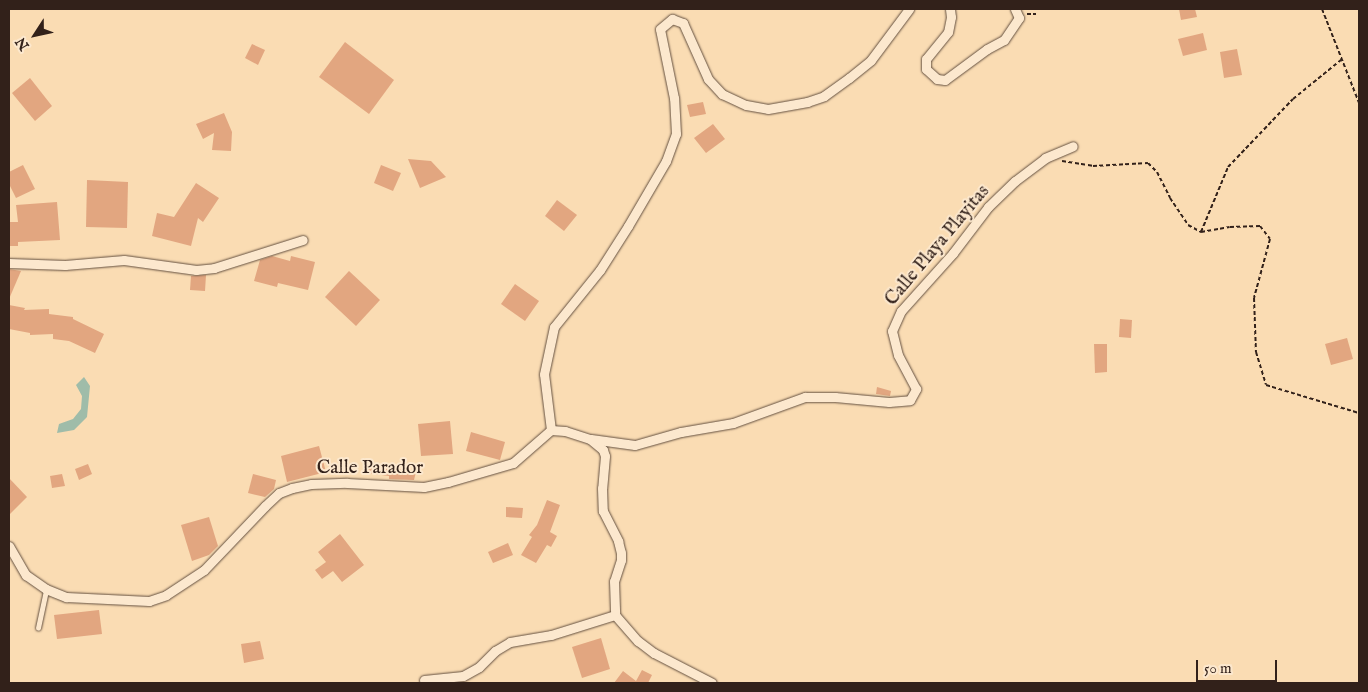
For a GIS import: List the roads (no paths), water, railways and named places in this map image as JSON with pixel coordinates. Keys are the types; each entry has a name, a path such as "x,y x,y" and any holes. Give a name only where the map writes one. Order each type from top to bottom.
{"street":[{"path":"712,683 654,653 632,635 615,615 614,581 621,560 620,548 603,511 602,488 605,456 603,450 590,439 565,431 551,430 544,374 554,328 600,270 628,226 666,161 676,134 674,98 660,29 672,20 683,23 708,79 722,94 746,105 768,109 807,102 824,96 871,60 909,9"},
{"path":"950,9 951,17 948,32 926,59 926,69 937,79 945,80 987,49 1004,40 1019,18 1015,9"},
{"name":"Calle Playa Playitas","path":"590,439 635,445 681,432 733,424 805,397 835,397 889,402 910,400 916,389 898,355 892,331 901,311 953,253 988,207 1015,181 1045,158 1073,146"},
{"path":"9,263 65,265 124,260 196,270 214,268 302,240"},
{"name":"Calle Parador","path":"9,546 26,576 46,589 66,597 149,600 158,598 183,586 204,570 279,493 311,484 347,483 424,487 448,482 513,463 551,430"},
{"path":"424,680 463,676 479,667 495,650 510,642 551,634 615,615"}],"lane":[{"path":"38,628 46,589"}]}
